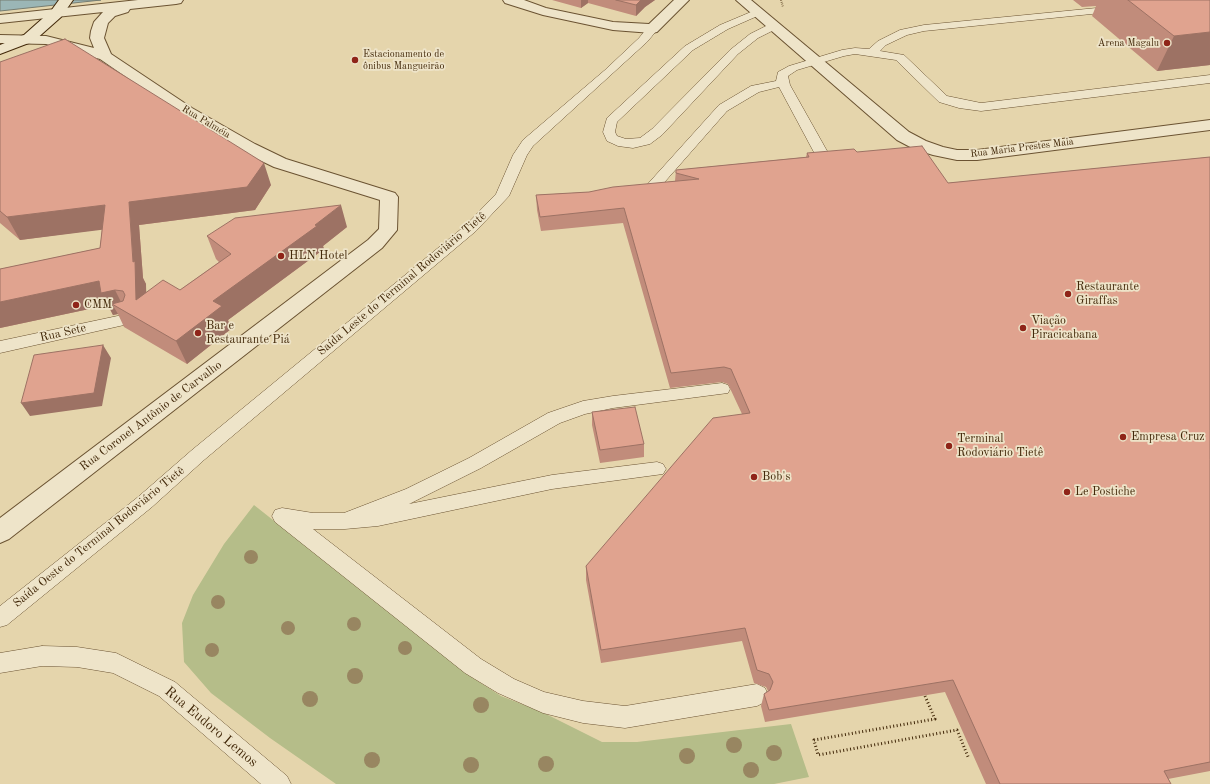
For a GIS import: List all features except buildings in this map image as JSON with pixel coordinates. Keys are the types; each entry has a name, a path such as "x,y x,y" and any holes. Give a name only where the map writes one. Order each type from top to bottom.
{"street":[{"path":"0,19 62,6 133,6 176,0"},
{"path":"510,0 543,10 613,26 652,29 682,0"},
{"name":"Rua Maria Prestes Maia","path":"743,0 903,136 920,145 939,151 957,155 977,155 1210,125"},
{"path":"0,50 29,38 62,6"},
{"path":"105,56 97,38 101,22 110,13 133,6"},
{"name":"Rua Palméia","path":"0,39 29,38 70,45 105,56 186,111 249,148 280,163 390,197"},
{"name":"Rua Coronel Antônio de Carvalho","path":"0,532 375,244 388,230 390,197"}],"lane":[{"path":"873,52 882,43 904,32 924,28 1129,8"},
{"path":"758,12 724,27 690,48 611,121 609,132 612,138 623,143 633,144 645,141 657,132 688,98 734,52 754,36 774,26"},
{"name":"Saída Leste do Terminal Rodoviário Tietê","path":"198,455 463,236 502,196 520,155 528,143 609,72 643,40 652,29"},
{"path":"824,158 783,83 782,74 787,70 815,61 856,51 873,52 900,57 943,99 959,104 981,107 1210,79"},
{"path":"620,195 650,190 723,108 755,89 783,83"},
{"name":"Rua Sete","path":"0,347 127,319"},
{"path":"345,521 413,494 475,463 547,422 583,408 613,402 722,389"},
{"name":"Saída Oeste do Terminal Rodoviário Tietê","path":"0,618 145,502 198,455"},
{"path":"657,468 552,482 378,518 345,521 313,521 282,516 473,666 506,686 543,702 584,712 625,717 758,695"},
{"name":"Rua Eudoro Lemos","path":"0,663 42,656 77,657 116,663 167,689 279,784"}],"path":[{"path":"924,696 935,719 814,740 818,755 957,730 970,759"}],"green space":[{"path":"254,505 470,676 501,696 542,712 602,742 637,742 791,724 809,777 774,784 336,784 270,738 211,693 184,662 182,623 193,595 224,544"}],"water":[{"path":"0,0 101,0 0,11"}],"place":[{"name":"Arena Magalu","path":"1167,43"},
{"name":"Estacionamento de ônibus Mangueirão","path":"355,60"},
{"name":"HLN Hotel","path":"281,256"},
{"name":"Restaurante Giraffas","path":"1068,294"},
{"name":"CMM","path":"76,305"},
{"name":"Viação Piracicabana","path":"1023,328"},
{"name":"Bar e Restaurante Piá","path":"198,333"},
{"name":"Empresa Cruz","path":"1123,437"},
{"name":"Terminal Rodoviário Tietê","path":"949,446"},
{"name":"Bob's","path":"754,477"},
{"name":"Le Postiche","path":"1067,492"}]}
